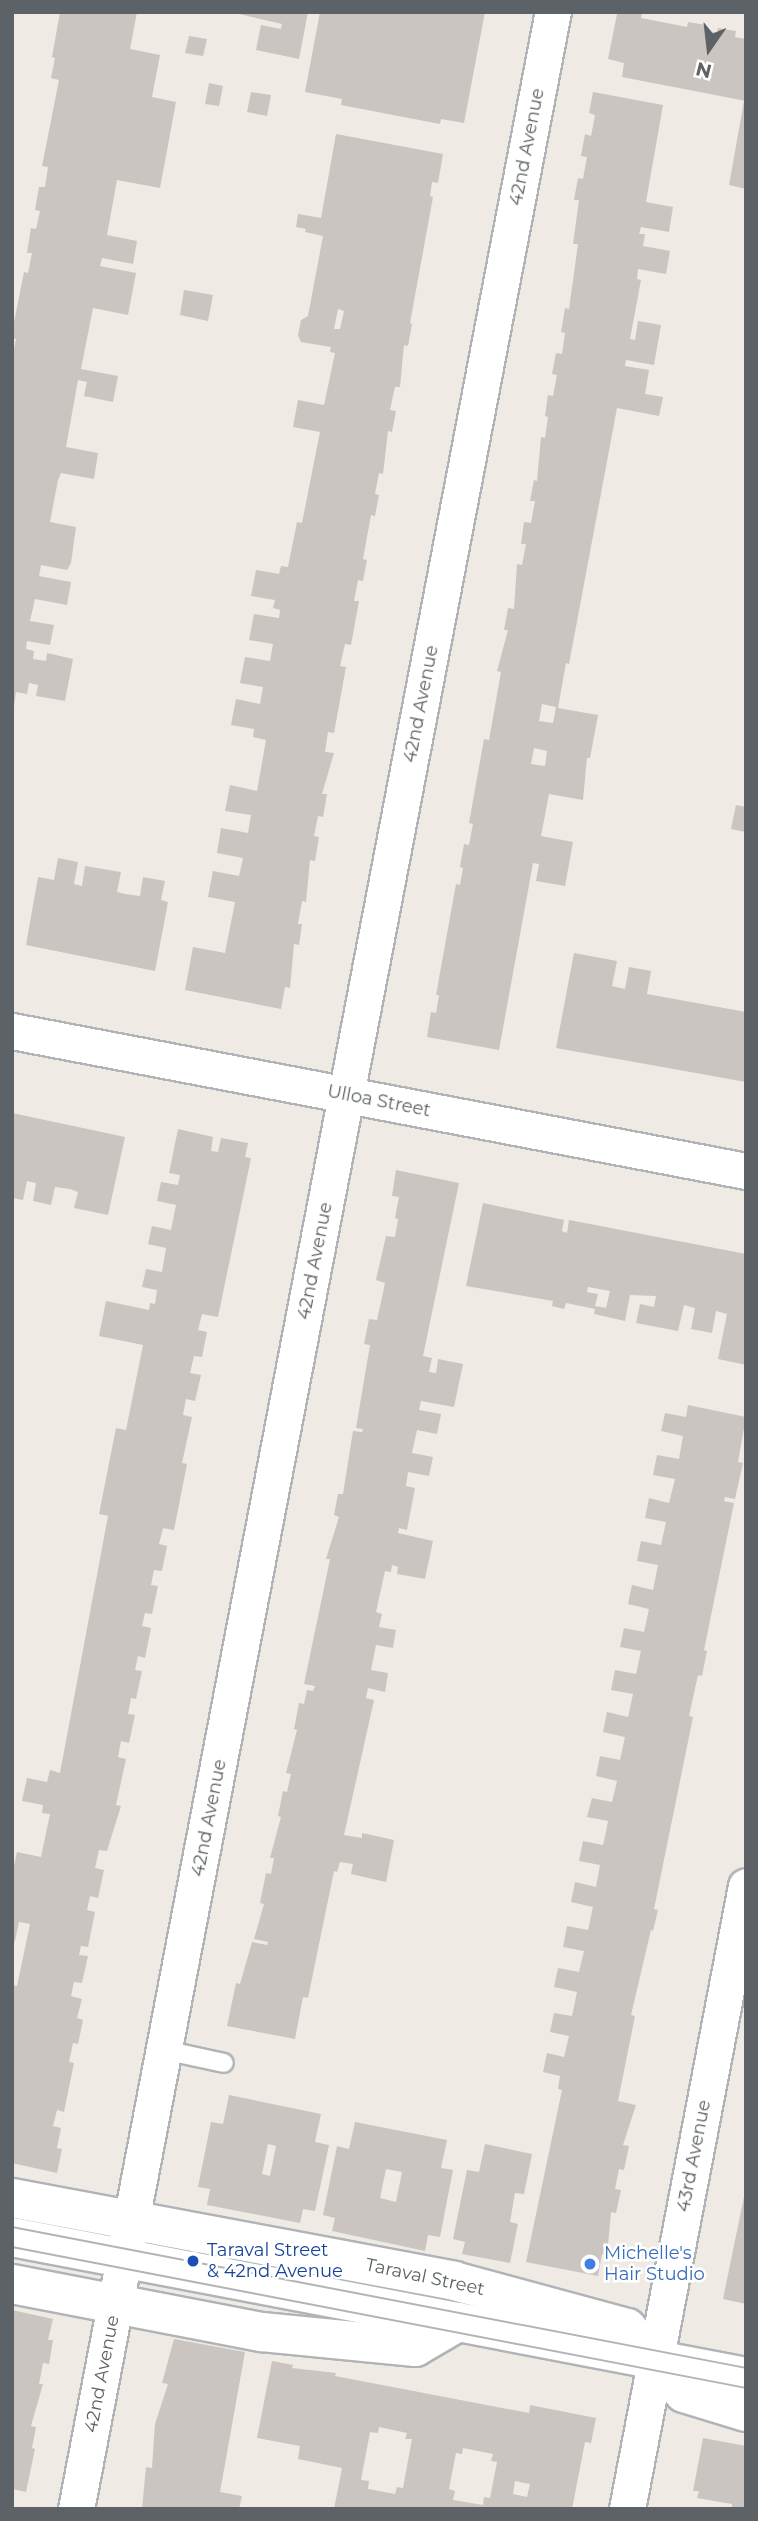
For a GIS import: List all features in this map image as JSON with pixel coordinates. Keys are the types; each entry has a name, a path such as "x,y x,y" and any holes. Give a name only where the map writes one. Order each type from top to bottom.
{"street":[{"name":"42nd Avenue","path":"76,2509 553,12"},
{"name":"Ulloa Street","path":"12,1031 746,1171"},
{"name":"43rd Avenue","path":"627,2509 746,1886"},
{"name":"Taraval Street","path":"12,2198 454,2281 627,2328 684,2393 746,2412"},
{"path":"12,2238 746,2377"},
{"path":"12,2284 262,2332 415,2347 458,2322"}],"lane":[{"path":"164,2050 224,2063"}],"building":[{"path":"60,12 137,12 130,49 160,55 152,97 176,102 160,188 117,180 107,235 137,241 133,264 102,258 100,266 136,273 128,315 93,308 81,369 118,376 113,402 84,396 87,382 78,380 66,447 98,453 94,479 61,473 50,522 76,527 71,563 67,570 41,565 39,576 71,582 67,605 35,599 30,621 54,625 50,645 27,641 26,649 34,651 33,659 46,661 47,653 73,659 65,701 36,696 38,685 29,683 27,694 16,692 14,706 12,358 16,339 12,338 12,332 24,272 28,273 32,253 27,253 31,228 36,229 40,211 35,210 39,187 45,187 48,167 42,166 59,80 51,78"},
{"path":"231,12 308,12 299,59 256,50 261,25 281,29 282,24"},
{"path":"320,12 485,12 464,123 441,119 440,124 341,105 342,99 305,92"},
{"path":"642,13 641,18 687,27 688,22 706,25 705,30 717,33 718,28 736,31 735,37 746,39 746,101 622,77 624,63 608,59 617,14"},
{"path":"189,36 207,39 203,56 185,53"},
{"path":"209,83 223,86 219,106 205,104"},
{"path":"251,92 271,95 267,116 247,112"},
{"path":"593,92 663,105 646,202 673,207 669,232 641,227 639,234 645,234 643,246 670,251 666,274 638,269 637,279 641,280 630,339 635,340 638,321 661,325 654,365 626,360 625,366 649,370 645,394 663,397 659,416 617,408 569,664 566,663 558,708 598,715 590,758 587,758 583,800 549,794 541,836 573,842 565,886 536,881 539,864 533,863 499,1050 427,1037 431,1012 436,1013 439,995 436,995 456,884 460,885 464,844 469,845 473,824 469,823 484,739 489,740 501,672 497,671 508,630 504,630 508,608 514,609 517,564 522,565 526,544 521,544 524,522 531,523 535,501 530,501 534,480 537,481 541,437 545,438 548,395 553,396 557,375 552,374 556,353 562,354 565,333 561,332 565,308 569,309 578,244 573,244 579,200 574,200 578,178 583,179 587,157 581,156 585,134 591,136 595,115 589,113","holes":["542,704 556,707 553,723 539,721","534,748 547,751 545,766 531,764"]},
{"path":"744,101 746,102 746,189 729,185"},
{"path":"336,134 443,154 438,183 432,182 430,196 433,197 410,323 412,324 408,346 404,345 400,387 395,387 390,410 396,411 392,432 388,431 383,474 379,473 375,494 379,495 375,516 371,515 363,559 367,560 363,581 358,580 354,601 359,601 351,645 345,644 340,666 346,667 334,733 328,732 325,752 334,753 322,794 327,794 323,817 318,816 314,836 319,837 315,861 310,860 306,902 302,901 298,924 302,924 299,945 294,944 290,988 285,987 281,1009 185,990 193,947 225,953 235,902 208,897 213,871 239,876 243,858 217,853 221,828 248,833 251,815 225,811 230,785 257,791 266,740 253,737 254,729 231,725 236,699 260,704 263,687 240,683 245,657 270,661 273,644 249,640 254,614 279,618 280,610 273,608 275,600 251,596 256,570 279,574 281,566 288,567 297,522 302,523 320,432 293,427 298,400 324,405 335,353 330,352 331,347 301,342 298,335 301,320 308,316 323,236 296,227 298,214 321,218","holes":["338,309 344,311 340,329 334,329"]},
{"path":"184,290 213,295 208,321 180,315"},
{"path":"736,805 746,807 746,832 731,829"},
{"path":"58,858 78,862 74,884 82,886 85,866 121,872 117,892 125,894 140,896 143,877 165,881 161,900 168,902 155,971 26,945 38,877 54,880"},
{"path":"574,953 617,961 612,986 625,989 629,967 651,971 647,994 746,1012 746,1082 556,1048"},
{"path":"12,1113 125,1137 108,1215 74,1208 78,1192 70,1189 55,1187 51,1205 33,1201 36,1183 27,1181 23,1200 12,1198"},
{"path":"178,1129 213,1137 211,1151 218,1152 221,1138 248,1143 245,1157 251,1158 218,1317 202,1314 198,1330 207,1332 202,1357 194,1356 190,1373 201,1375 195,1401 186,1399 183,1415 192,1417 182,1463 187,1464 174,1530 163,1528 159,1544 167,1546 162,1571 154,1570 151,1585 158,1586 152,1614 145,1613 142,1626 151,1628 145,1658 138,1656 135,1670 142,1671 136,1699 131,1698 128,1714 135,1715 129,1743 121,1741 118,1757 126,1759 116,1805 121,1806 107,1851 99,1850 95,1868 104,1870 98,1898 90,1896 87,1910 95,1912 88,1947 81,1946 79,1955 88,1956 82,1983 74,1982 71,1996 82,1999 77,2018 83,2020 78,2044 73,2043 69,2062 74,2063 64,2112 57,2110 53,2126 61,2128 57,2148 62,2149 57,2173 12,2163 12,1988 13,1985 17,1986 30,1924 19,1922 15,1941 12,1941 12,1874 17,1852 41,1857 50,1814 42,1813 43,1805 22,1801 27,1778 47,1782 50,1770 60,1773 108,1516 99,1514 116,1428 126,1430 143,1345 99,1336 106,1301 149,1310 150,1303 155,1304 157,1290 142,1287 146,1269 162,1272 166,1248 148,1244 152,1226 171,1230 176,1205 157,1201 161,1182 178,1185 180,1175 169,1173"},
{"path":"396,1170 459,1183 423,1356 432,1358 429,1372 436,1373 438,1359 463,1364 454,1407 421,1401 419,1410 441,1414 437,1434 417,1430 412,1453 433,1457 429,1476 408,1472 406,1486 415,1488 407,1530 399,1528 398,1533 433,1541 425,1579 397,1574 398,1567 392,1565 391,1572 385,1571 376,1612 382,1614 379,1627 396,1630 393,1648 376,1645 371,1670 388,1673 385,1692 368,1688 366,1698 374,1700 344,1835 362,1838 362,1833 394,1840 386,1882 351,1874 353,1864 340,1862 337,1872 334,1871 308,1998 303,1997 295,2039 227,2026 236,1983 240,1984 252,1942 267,1945 268,1942 254,1939 264,1904 260,1903 266,1873 271,1874 274,1858 270,1858 281,1817 278,1816 283,1791 287,1792 291,1774 286,1773 297,1730 294,1729 299,1703 304,1704 307,1690 313,1691 315,1686 304,1684 330,1559 326,1559 339,1517 334,1515 338,1494 343,1494 353,1431 362,1432 363,1429 356,1428 370,1345 364,1344 369,1319 377,1320 385,1283 376,1280 386,1236 395,1237 399,1197 392,1196"},
{"path":"483,1203 564,1220 562,1231 567,1233 569,1220 746,1254 746,1365 718,1359 727,1314 716,1311 712,1333 691,1329 695,1308 684,1305 678,1331 636,1323 640,1304 654,1307 656,1296 630,1295 625,1321 594,1314 595,1309 566,1303 564,1309 552,1306 553,1301 466,1286","holes":["588,1287 610,1291 606,1308 595,1306 598,1294 587,1292"]},
{"path":"688,1405 746,1417 738,1462 743,1463 735,1499 725,1497 724,1501 734,1503 704,1650 707,1651 702,1676 698,1675 689,1716 693,1717 654,1909 658,1910 631,2015 635,2016 618,2101 636,2105 623,2145 629,2146 624,2170 619,2169 615,2189 621,2190 616,2213 611,2212 607,2256 602,2254 598,2276 526,2262 562,2090 558,2089 560,2076 543,2072 547,2053 564,2057 569,2036 550,2032 554,2013 572,2016 577,1992 554,1987 558,1968 579,1972 584,1951 563,1947 567,1926 588,1930 593,1907 571,1902 575,1882 596,1887 600,1865 579,1861 583,1841 603,1845 608,1821 587,1817 592,1798 612,1802 617,1781 596,1776 600,1756 620,1760 625,1737 603,1732 607,1712 628,1717 633,1694 611,1690 615,1670 636,1674 641,1651 620,1647 624,1628 644,1632 649,1609 628,1604 632,1585 653,1590 658,1565 637,1561 641,1541 661,1545 666,1522 645,1518 649,1498 669,1503 675,1479 653,1475 657,1455 679,1459 683,1436 661,1431 665,1413 686,1417"},
{"path":"229,2095 321,2114 315,2142 329,2145 315,2211 303,2209 300,2223 207,2205 210,2189 198,2187 211,2122 223,2124","holes":["268,2144 276,2146 270,2176 262,2174"]},
{"path":"355,2122 447,2140 441,2168 453,2170 440,2237 428,2235 425,2251 332,2231 335,2218 323,2215 337,2146 349,2149","holes":["386,2169 402,2172 396,2202 380,2198"]},
{"path":"485,2144 532,2154 524,2194 515,2193 510,2222 518,2224 510,2263 462,2254 465,2242 453,2239 467,2170 479,2172"},
{"path":"746,2192 746,2304 723,2299"},
{"path":"12,2310 53,2319 48,2340 53,2340 49,2364 43,2363 39,2384 43,2384 31,2426 36,2427 32,2448 35,2449 26,2492 12,2489"},
{"path":"174,2339 245,2352 220,2492 242,2496 239,2509 142,2509 146,2467 152,2468 155,2424 168,2384 162,2383"},
{"path":"272,2361 293,2365 292,2368 336,2373 335,2376 529,2413 530,2405 596,2418 591,2443 585,2442 572,2509 334,2509 342,2468 298,2459 300,2446 257,2438","holes":["379,2427 407,2433 405,2439 412,2439 403,2488 397,2487 395,2494 368,2489 369,2481 361,2480 370,2432 378,2433","463,2448 493,2454 491,2461 497,2462 490,2498 484,2497 483,2505 453,2500 455,2491 449,2489 456,2453 462,2454","515,2481 530,2484 527,2497 513,2494"]},
{"path":"703,2438 746,2446 746,2509 732,2509 732,2504 697,2498 699,2491 693,2491"}],"tram line":[{"path":"12,2227 746,2368"},
{"path":"12,2247 746,2388"}],"place":[{"name":"Taraval Street & 42nd Avenue","path":"193,2261"},
{"name":"Michelle's Hair Studio","path":"590,2264"}]}
